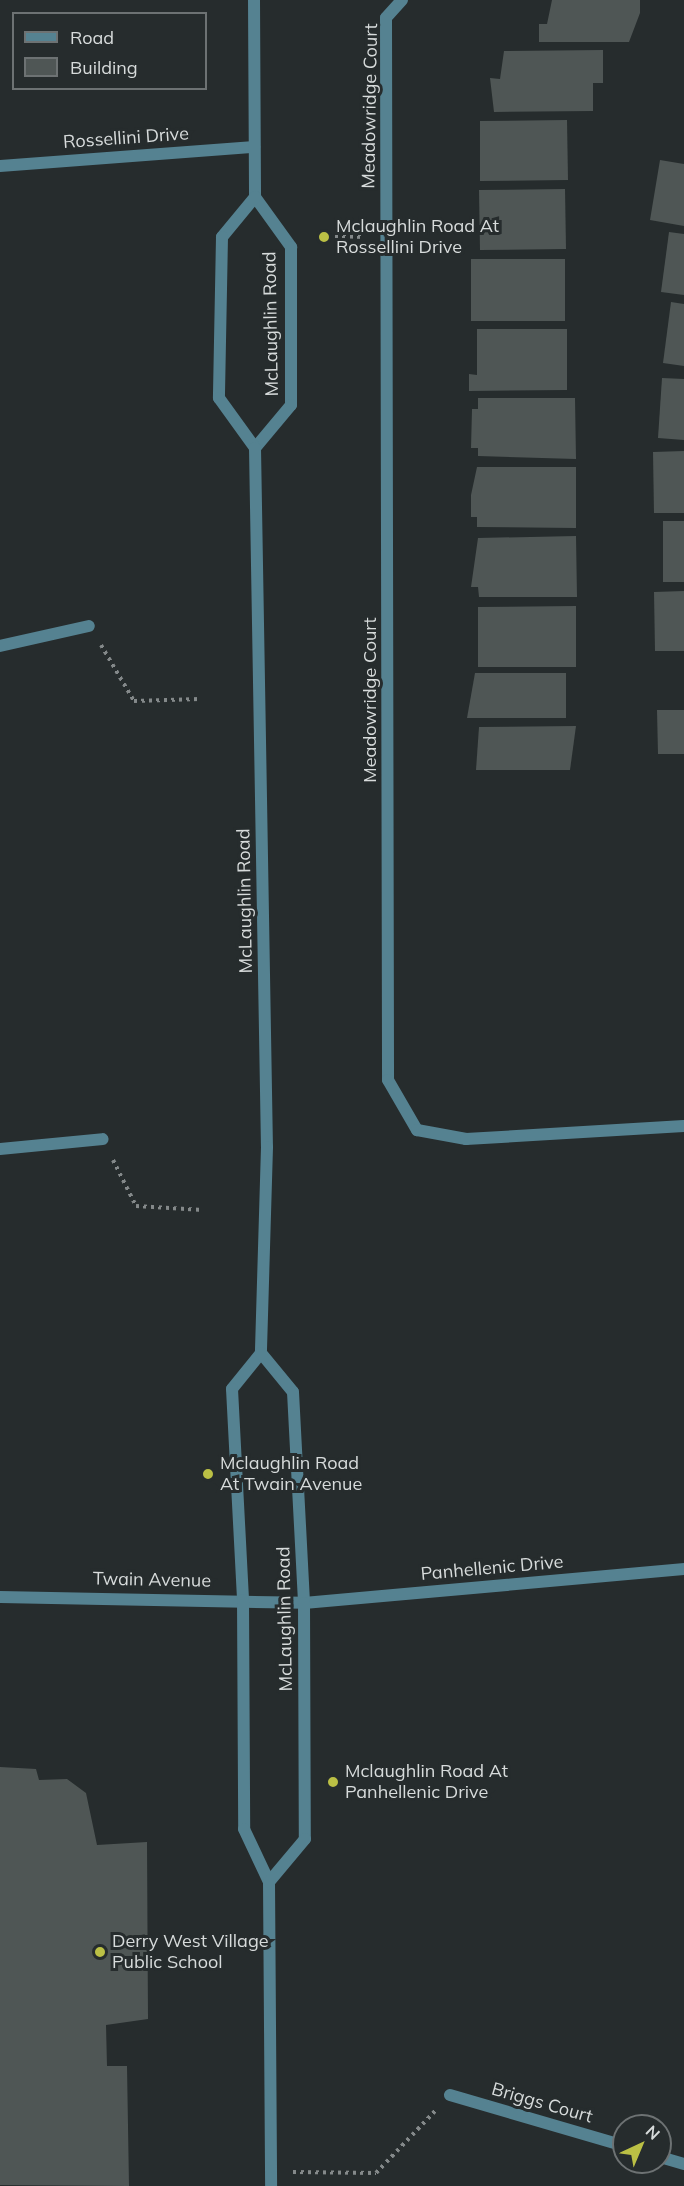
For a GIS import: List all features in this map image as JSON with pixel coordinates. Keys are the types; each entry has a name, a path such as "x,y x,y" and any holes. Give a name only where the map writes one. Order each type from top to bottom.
{"street":[{"path":"254,0 255,197 222,237 219,398 255,448"},
{"name":"Meadowridge Court","path":"402,0 386,18 388,1080 417,1130 466,1139 684,1126"},
{"name":"Rossellini Drive","path":"0,166 255,147"},
{"name":"McLaughlin Road","path":"255,197 291,247 291,405 255,448 267,1147 261,1353 293,1392 304,1603 305,1839 269,1882"},
{"path":"0,646 89,626"},
{"path":"0,1149 103,1139"},
{"path":"261,1353 232,1389 243,1600 244,1829 269,1882 271,2186"},
{"name":"Panhellenic Drive","path":"304,1603 684,1569"},
{"name":"Twain Avenue","path":"0,1597 304,1603"},
{"name":"Briggs Court","path":"450,2095 612,2142"}],"path":[{"path":"89,626 134,701 200,699"},
{"path":"103,1139 136,1206 203,1210"},
{"path":"271,2171 376,2173 450,2095"}],"building":[{"path":"552,0 640,0 640,13 629,42 539,42 539,24 547,24"},
{"path":"603,50 603,83 593,83 593,111 494,112 490,78 500,79 504,51"},
{"path":"567,120 568,180 480,181 480,121"},
{"path":"660,160 684,164 684,226 650,220"},
{"path":"565,189 566,249 480,250 479,190"},
{"path":"669,232 684,234 684,295 661,292"},
{"path":"471,259 565,259 565,321 471,321"},
{"path":"671,302 684,304 684,366 663,363"},
{"path":"477,329 567,329 567,390 469,391 469,374 477,375"},
{"path":"662,378 684,379 684,440 658,438"},
{"path":"478,398 575,398 576,459 478,456 478,448 471,448 472,409 478,409"},
{"path":"684,451 684,513 654,513 653,452"},
{"path":"477,467 576,467 576,528 477,527 477,517 471,517 471,495"},
{"path":"663,521 684,521 684,582 663,582"},
{"path":"576,536 577,597 479,597 478,587 471,587 478,538"},
{"path":"684,591 684,651 655,651 654,592"},
{"path":"576,606 576,667 478,667 478,607"},
{"path":"475,673 566,673 566,718 467,718"},
{"path":"657,710 684,710 684,754 658,754"},
{"path":"576,726 570,770 476,770 479,727"},
{"path":"0,1767 36,1769 39,1780 67,1779 86,1793 97,1845 147,1842 148,2019 106,2025 107,2066 127,2066 129,2186 0,2185"}],"place":[{"name":"Mclaughlin Road At Rossellini Drive","path":"324,237"},
{"name":"Mclaughlin Road At Twain Avenue","path":"208,1474"},
{"name":"Mclaughlin Road At Panhellenic Drive","path":"333,1782"},
{"name":"Derry West Village Public School","path":"100,1952"}]}
